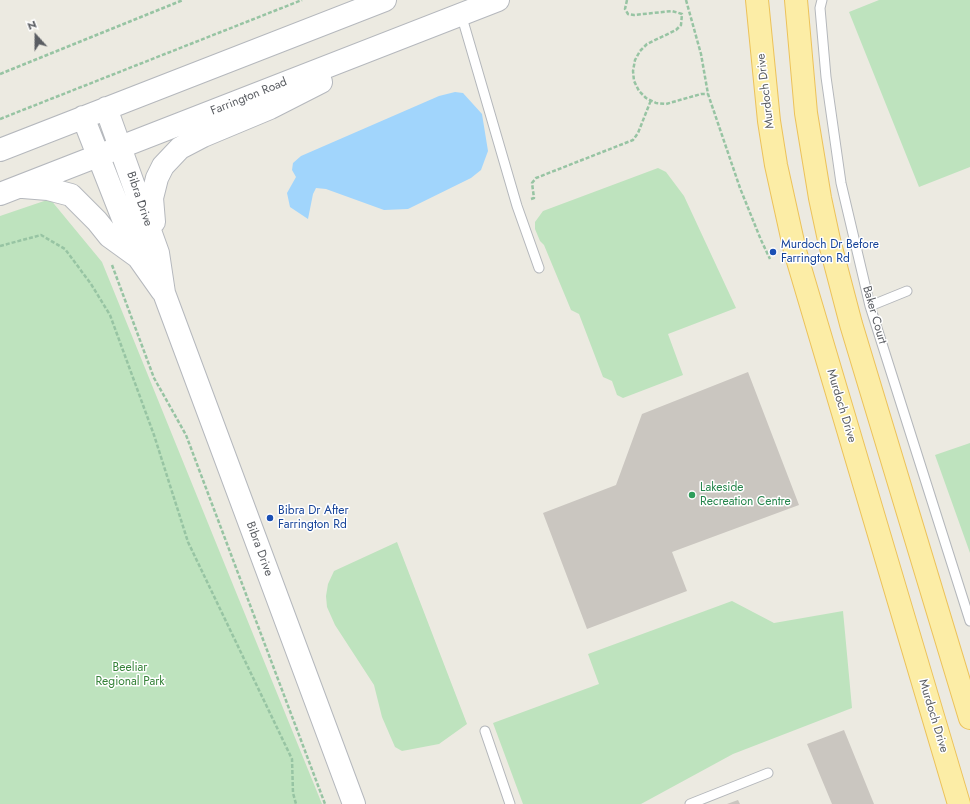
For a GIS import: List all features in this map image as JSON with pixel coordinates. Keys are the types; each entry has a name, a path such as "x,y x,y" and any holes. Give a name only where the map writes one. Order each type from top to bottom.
{"main road":[{"path":"0,150 385,0"},
{"name":"Farrington Road","path":"9,191 498,0"},
{"name":"Murdoch Drive","path":"757,0 769,121 795,251 959,804"},
{"path":"796,0 806,113 829,240 851,324 970,718"},
{"path":"9,191 48,189 71,195 83,205 109,236 148,255 152,198 157,178 171,156 191,141 270,108 318,84 388,43"},
{"name":"Bibra Drive","path":"106,108 121,147 148,255"},
{"name":"Bibra Drive","path":"83,117 98,155 148,255 164,293 354,804"}],"lane":[{"name":"Baker Court","path":"822,0 820,8 826,77 841,183 870,306 970,621"},
{"path":"461,14 518,206 539,268"},
{"path":"870,306 907,291"},
{"path":"485,731 510,804"},
{"path":"690,804 768,773"}],"path":[{"path":"0,74 183,0"},
{"path":"0,119 302,0"},
{"path":"627,0 625,9 628,14 634,15 672,11 682,14 681,25 676,30 647,44 640,51 632,70 634,81 639,90 651,100 666,104 701,94 708,94"},
{"path":"686,0 701,54 708,94 740,188 770,259"},
{"path":"518,206 534,198 532,183 536,178 633,140 651,100"},
{"path":"0,246 41,235 65,249 91,284 110,315 154,435 188,542 292,759 293,793 296,804"},
{"path":"111,264 154,378 186,435 325,804"}],"green space":[{"path":"879,0 970,0 970,167 919,187 849,12"},
{"path":"658,168 666,172 684,196 736,308 668,334 683,375 623,398 617,395 612,381 603,377 579,314 571,310 544,245 540,241 535,229 535,222 543,211"},
{"name":"Beeliar Regional Park","path":"50,199 102,262 322,804 0,804 0,216"},
{"path":"970,443 970,553 935,455"},
{"path":"397,542 467,724 439,744 402,751 395,747 382,717 374,685 335,625 327,607 326,596 328,584 334,571"},
{"path":"732,601 774,623 843,611 852,708 733,754 641,804 523,804 493,723 599,684 588,654"}],"water":[{"path":"455,92 463,93 482,114 488,151 481,170 471,178 408,209 384,210 326,189 316,188 313,194 308,219 290,207 287,193 296,177 292,170 293,163 301,156 439,96"}],"building":[{"name":"Lakeside Recreation Centre","path":"748,372 799,505 672,552 687,591 587,629 543,513 616,485 642,414"},
{"path":"844,730 874,804 832,804 807,744"},
{"path":"738,800 740,804 727,804"}],"place":[{"name":"Murdoch Dr Before Farrington Rd","path":"773,252"},
{"name":"Lakeside Recreation Centre","path":"692,495"},
{"name":"Bibra Dr After Farrington Rd","path":"270,518"}]}
